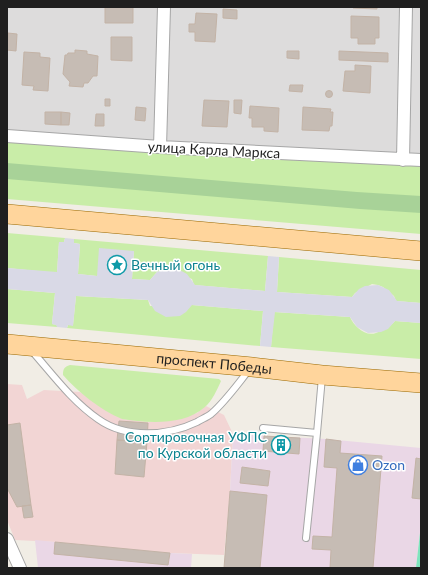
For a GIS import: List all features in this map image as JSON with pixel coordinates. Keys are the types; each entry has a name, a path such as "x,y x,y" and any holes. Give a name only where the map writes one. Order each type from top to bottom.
{"main road":[{"path":"7,214 421,252"},
{"name":"проспект Победы","path":"7,344 322,375 421,383"}],"street":[{"path":"160,147 164,7"},
{"path":"403,160 406,7"},
{"name":"улица Карла Маркса","path":"7,136 160,147 421,160"},
{"path":"7,539 20,568"}],"lane":[{"path":"27,345 69,394 97,419 113,428 135,432 158,433 176,430 210,415 233,391 252,367"},
{"path":"306,538 322,375"},
{"path":"263,428 317,433"}],"shaded area":[{"path":"7,7 421,7 421,157 7,139"},
{"path":"65,238 74,239 74,243 80,244 78,274 97,276 99,248 134,251 132,279 150,280 157,272 163,269 176,268 187,274 195,285 265,291 268,256 279,257 277,292 352,297 359,289 365,286 378,285 389,290 397,301 421,303 421,323 395,321 388,329 381,332 368,333 357,327 350,317 275,312 271,347 260,346 263,311 192,305 180,316 166,317 155,311 148,300 76,296 73,326 68,325 67,328 57,327 56,325 52,324 55,293 7,289 7,268 57,272 59,242 64,242"},
{"path":"7,384 22,385 27,399 44,390 80,392 101,407 123,419 150,422 197,413 206,406 224,415 233,434 230,491 224,555 170,553 55,542 15,540 7,520"},
{"path":"233,434 326,439 421,448 421,524 416,568 224,568"},
{"path":"35,540 192,554 191,568 38,568"}],"green space":[{"path":"7,141 266,159 421,166 421,234 7,199"},
{"path":"7,163 421,196 421,213 7,179"},
{"path":"7,233 65,238 64,242 59,242 57,273 7,268"},
{"path":"74,239 268,256 265,291 194,285 192,279 163,269 157,272 150,280 132,279 134,251 97,276 78,274 80,244 74,243"},
{"path":"279,257 421,270 421,303 396,301 394,296 383,287 372,284 355,293 352,297 277,292"},
{"path":"7,289 55,293 52,324 57,325 57,327 7,323"},
{"path":"76,296 148,300 150,306 192,305 263,311 260,346 67,328 68,325 73,325"},
{"path":"274,312 350,317 360,330 372,334 377,333 395,321 421,323 421,359 271,347"},
{"path":"70,365 219,379 221,381 208,405 190,416 163,422 137,421 122,419 98,406 82,394 63,375 64,368"},
{"path":"421,524 421,568 416,568"}],"building":[{"path":"105,7 133,7 133,23 105,23"},
{"path":"377,7 377,9 353,8"},
{"path":"223,9 237,10 237,19 223,18"},
{"path":"196,13 217,14 215,42 195,41 195,32 189,32 189,24 195,24"},
{"path":"351,16 379,17 379,38 375,38 375,44 358,44 358,38 351,38"},
{"path":"8,33 17,34 16,51 7,50"},
{"path":"111,37 132,37 132,61 111,60"},
{"path":"75,50 87,51 87,54 98,56 97,76 93,76 88,83 84,83 83,87 69,86 70,82 63,74 65,55 68,53 75,53"},
{"path":"287,51 299,51 299,59 287,58"},
{"path":"339,51 388,53 388,62 339,60"},
{"path":"24,52 40,53 40,57 50,58 48,91 33,90 34,86 22,85"},
{"path":"355,65 371,66 370,93 343,91 345,71 355,71"},
{"path":"290,85 303,85 302,92 289,91"},
{"path":"329,90 332,91 332,97 329,98 326,97 325,94 326,91"},
{"path":"105,99 110,99 110,106 105,106"},
{"path":"204,100 229,101 227,127 202,126"},
{"path":"234,100 242,100 241,114 234,113"},
{"path":"250,106 279,108 278,132 264,131 264,127 252,127 252,118 249,118"},
{"path":"136,107 146,108 145,121 135,120"},
{"path":"303,107 331,109 330,112 333,112 332,126 330,126 329,131 302,130"},
{"path":"45,112 61,112 61,125 45,124"},
{"path":"61,112 70,113 69,125 61,125"},
{"path":"96,114 104,114 104,126 95,126"},
{"path":"119,421 148,423 147,442 117,440"},
{"path":"20,423 31,505 17,507 7,488 7,425"},
{"name":"Сортировочная УФПС по Курской области","path":"264,436 300,438 299,454 263,451"},
{"path":"326,439 341,441 340,453 382,456 373,568 330,568 331,550 312,549 313,536 332,537 337,468 324,467"},
{"path":"117,440 147,442 144,477 115,474"},
{"path":"416,458 421,459 421,499 412,498"},
{"path":"242,467 270,471 268,486 240,483"},
{"path":"230,491 267,495 260,568 224,568"},
{"path":"31,505 33,517 24,518 22,506"},
{"path":"55,542 170,553 168,565 54,554"}],"place":[{"name":"Вечный огонь","path":"117,265"},
{"name":"Сортировочная УФПС по Курской области","path":"281,445"},
{"name":"Ozon","path":"358,465"}]}
